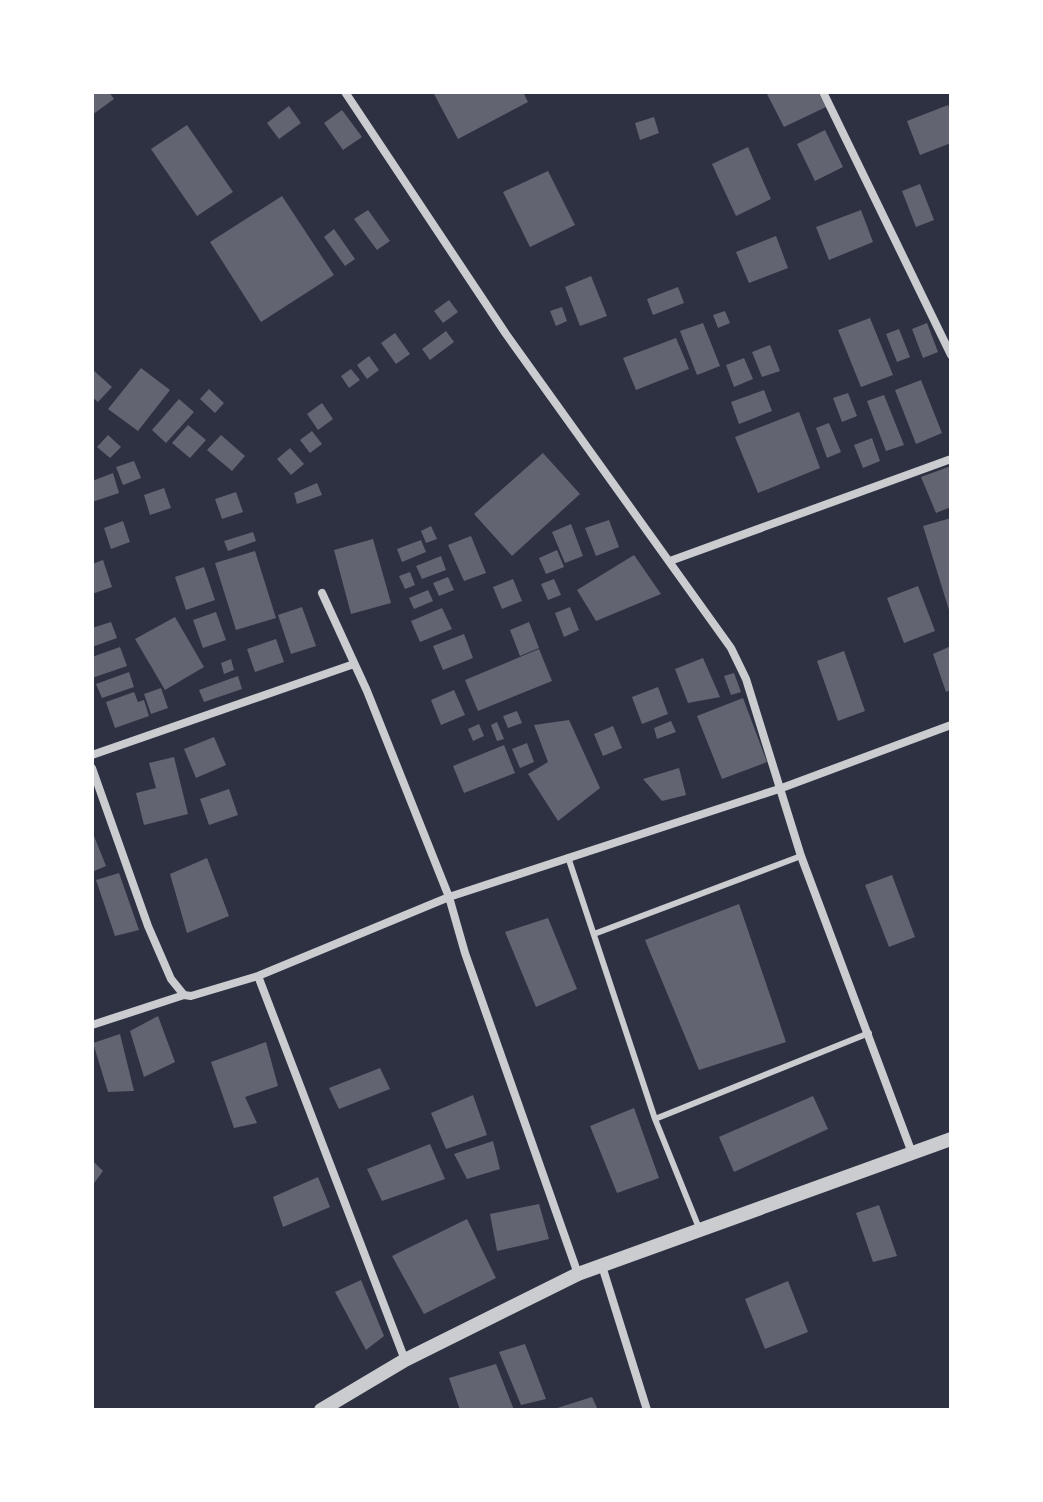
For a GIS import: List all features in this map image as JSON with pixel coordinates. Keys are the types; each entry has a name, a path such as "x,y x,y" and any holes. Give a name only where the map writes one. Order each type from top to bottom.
{"street":[{"path":"345,92 506,334 731,648 746,679 801,856 912,1153"},
{"path":"823,92 951,355"},
{"path":"670,561 951,459"},
{"path":"322,593 449,897 465,953 578,1274"},
{"path":"92,755 354,664"},
{"path":"92,1025 184,995 191,996 258,976 449,897 779,789 951,725"},
{"path":"92,768 148,926 171,979 184,995"},
{"path":"258,976 405,1360"},
{"path":"321,1410 405,1360 578,1274 951,1139"},
{"path":"602,1266 647,1410"}],"lane":[{"path":"594,934 801,856"},
{"path":"568,857 655,1119 699,1228"},
{"path":"655,1119 869,1033"}],"building":[{"path":"92,92 109,92 114,99 92,115"},
{"path":"433,92 523,92 528,102 458,139"},
{"path":"818,92 826,107 784,127 767,94"},
{"path":"948,105 951,112 951,143 920,155 907,121"},
{"path":"289,106 301,123 279,139 267,123"},
{"path":"342,110 362,137 343,150 324,123"},
{"path":"654,117 659,133 640,140 635,123"},
{"path":"187,125 233,192 197,216 151,149"},
{"path":"825,130 843,167 815,181 797,144"},
{"path":"748,147 771,199 736,216 712,164"},
{"path":"548,171 575,225 530,247 503,192"},
{"path":"920,184 934,220 916,227 902,191"},
{"path":"282,196 334,275 261,322 210,242"},
{"path":"368,210 390,241 377,250 354,219"},
{"path":"861,210 873,242 829,260 816,227"},
{"path":"334,229 355,259 345,266 324,237"},
{"path":"776,236 788,268 749,283 736,252"},
{"path":"591,276 607,316 580,326 565,287"},
{"path":"678,287 684,303 653,315 647,299"},
{"path":"449,300 458,312 443,323 434,311"},
{"path":"562,307 567,321 556,326 550,311"},
{"path":"725,311 730,323 718,328 713,315"},
{"path":"870,318 893,375 861,387 838,330"},
{"path":"703,323 720,366 697,375 680,331"},
{"path":"927,323 938,352 923,358 912,329"},
{"path":"899,329 910,357 897,362 886,334"},
{"path":"446,331 454,342 430,360 422,349"},
{"path":"395,333 410,354 396,364 381,343"},
{"path":"676,338 689,369 636,390 623,358"},
{"path":"770,345 780,371 762,377 752,352"},
{"path":"369,356 379,370 367,379 357,365"},
{"path":"744,358 753,379 734,387 726,365"},
{"path":"141,368 170,390 138,431 108,409"},
{"path":"92,369 112,387 98,402 92,397"},
{"path":"351,369 360,380 349,388 341,376"},
{"path":"921,380 942,433 916,444 895,390"},
{"path":"209,389 224,403 215,413 200,399"},
{"path":"764,390 772,411 739,424 731,402"},
{"path":"848,393 857,416 842,422 833,398"},
{"path":"884,395 904,445 886,451 867,401"},
{"path":"179,399 194,412 166,443 152,430"},
{"path":"322,403 333,419 318,430 307,414"},
{"path":"799,412 820,468 758,493 735,437"},
{"path":"829,423 841,452 827,458 816,428"},
{"path":"188,425 206,440 190,458 172,443"},
{"path":"312,431 322,444 310,453 300,440"},
{"path":"108,435 121,447 110,458 97,447"},
{"path":"221,435 245,456 232,471 207,450"},
{"path":"872,438 880,461 863,468 854,445"},
{"path":"290,448 304,464 291,475 277,459"},
{"path":"543,453 580,494 512,556 474,514"},
{"path":"134,461 141,478 123,485 116,467"},
{"path":"951,466 951,507 936,513 921,477"},
{"path":"113,473 119,493 92,502 92,481"},
{"path":"317,483 322,495 297,504 294,493"},
{"path":"164,488 171,508 150,515 144,495"},
{"path":"236,492 243,512 222,519 215,499"},
{"path":"951,518 951,609 949,610 923,526"},
{"path":"609,520 619,547 596,556 585,528"},
{"path":"123,521 130,542 111,549 104,528"},
{"path":"571,524 583,556 565,563 552,532"},
{"path":"431,526 437,539 426,543 421,531"},
{"path":"253,532 256,541 228,551 224,541"},
{"path":"471,536 486,573 464,581 448,545"},
{"path":"373,539 391,603 351,614 334,550"},
{"path":"421,540 426,552 402,562 397,549"},
{"path":"557,550 564,567 546,574 539,558"},
{"path":"255,551 276,618 236,630 215,563"},
{"path":"634,555 661,594 596,621 577,590"},
{"path":"441,556 446,570 422,579 416,566"},
{"path":"103,560 112,587 92,594 92,564"},
{"path":"204,567 215,600 186,610 175,577"},
{"path":"410,572 415,585 405,589 399,576"},
{"path":"448,577 454,590 439,596 433,583"},
{"path":"513,579 522,601 502,609 493,587"},
{"path":"554,579 561,595 548,600 541,584"},
{"path":"918,586 935,631 904,643 887,598"},
{"path":"428,590 433,601 414,609 409,598"},
{"path":"302,607 316,646 291,654 278,615"},
{"path":"570,607 579,630 564,637 555,613"},
{"path":"442,608 452,629 420,642 411,621"},
{"path":"216,612 226,640 203,648 193,620"},
{"path":"175,617 204,667 165,690 135,639"},
{"path":"111,622 117,638 92,647 92,628"},
{"path":"529,622 539,648 520,656 510,630"},
{"path":"464,634 473,658 443,670 433,646"},
{"path":"276,639 284,662 255,672 247,649"},
{"path":"951,646 951,690 946,692 933,654"},
{"path":"120,647 127,666 92,678 92,657"},
{"path":"539,649 552,681 478,711 465,680"},
{"path":"844,651 865,711 838,721 817,661"},
{"path":"703,658 720,697 688,703 675,669"},
{"path":"231,659 234,670 224,674 221,663"},
{"path":"129,672 134,687 102,698 96,684"},
{"path":"734,673 741,692 731,695 724,676"},
{"path":"238,676 242,689 204,702 199,690"},
{"path":"658,687 668,714 642,724 632,697"},
{"path":"161,688 168,708 151,714 144,694"},
{"path":"454,690 465,715 441,725 431,700"},
{"path":"134,692 138,702 144,700 149,716 115,728 106,702"},
{"path":"743,698 767,762 722,779 697,716"},
{"path":"517,711 522,723 508,728 503,716"},
{"path":"569,720 600,788 558,821 528,774 548,762 534,725"},
{"path":"671,721 676,732 657,739 654,728"},
{"path":"497,722 504,739 497,741 491,725"},
{"path":"479,724 484,736 473,741 468,729"},
{"path":"613,726 622,748 603,756 594,734"},
{"path":"214,737 226,765 196,778 184,749"},
{"path":"527,743 534,762 520,768 512,749"},
{"path":"504,745 515,773 464,793 453,766"},
{"path":"174,757 188,814 144,825 136,793 156,788 149,763"},
{"path":"679,768 686,795 662,801 643,779"},
{"path":"229,789 238,815 209,825 200,799"},
{"path":"92,831 106,866 92,872"},
{"path":"207,858 229,916 187,933 170,874"},
{"path":"119,873 139,930 115,936 96,880"},
{"path":"892,875 915,937 889,947 865,885"},
{"path":"739,904 786,1042 699,1070 645,940"},
{"path":"548,918 577,989 536,1007 505,932"},
{"path":"158,1016 175,1062 144,1077 130,1031"},
{"path":"120,1034 134,1091 108,1092 93,1043"},
{"path":"266,1042 278,1086 245,1097 257,1123 234,1128 211,1062"},
{"path":"380,1068 390,1089 339,1109 329,1088"},
{"path":"473,1095 487,1135 446,1149 431,1113"},
{"path":"813,1096 828,1129 734,1172 719,1137"},
{"path":"634,1108 659,1178 617,1193 590,1126"},
{"path":"493,1141 500,1169 467,1179 454,1154"},
{"path":"430,1144 445,1179 382,1201 367,1169"},
{"path":"92,1160 103,1171 92,1186"},
{"path":"318,1177 330,1207 283,1227 273,1197"},
{"path":"539,1204 549,1239 497,1251 490,1214"},
{"path":"879,1205 897,1256 873,1262 856,1213"},
{"path":"467,1219 496,1278 424,1314 392,1256"},
{"path":"361,1280 384,1336 366,1350 335,1292"},
{"path":"788,1281 808,1332 765,1349 745,1299"},
{"path":"525,1344 546,1399 521,1405 499,1352"},
{"path":"496,1364 514,1410 460,1410 449,1378"},
{"path":"592,1397 598,1410 554,1410 554,1409"}]}
